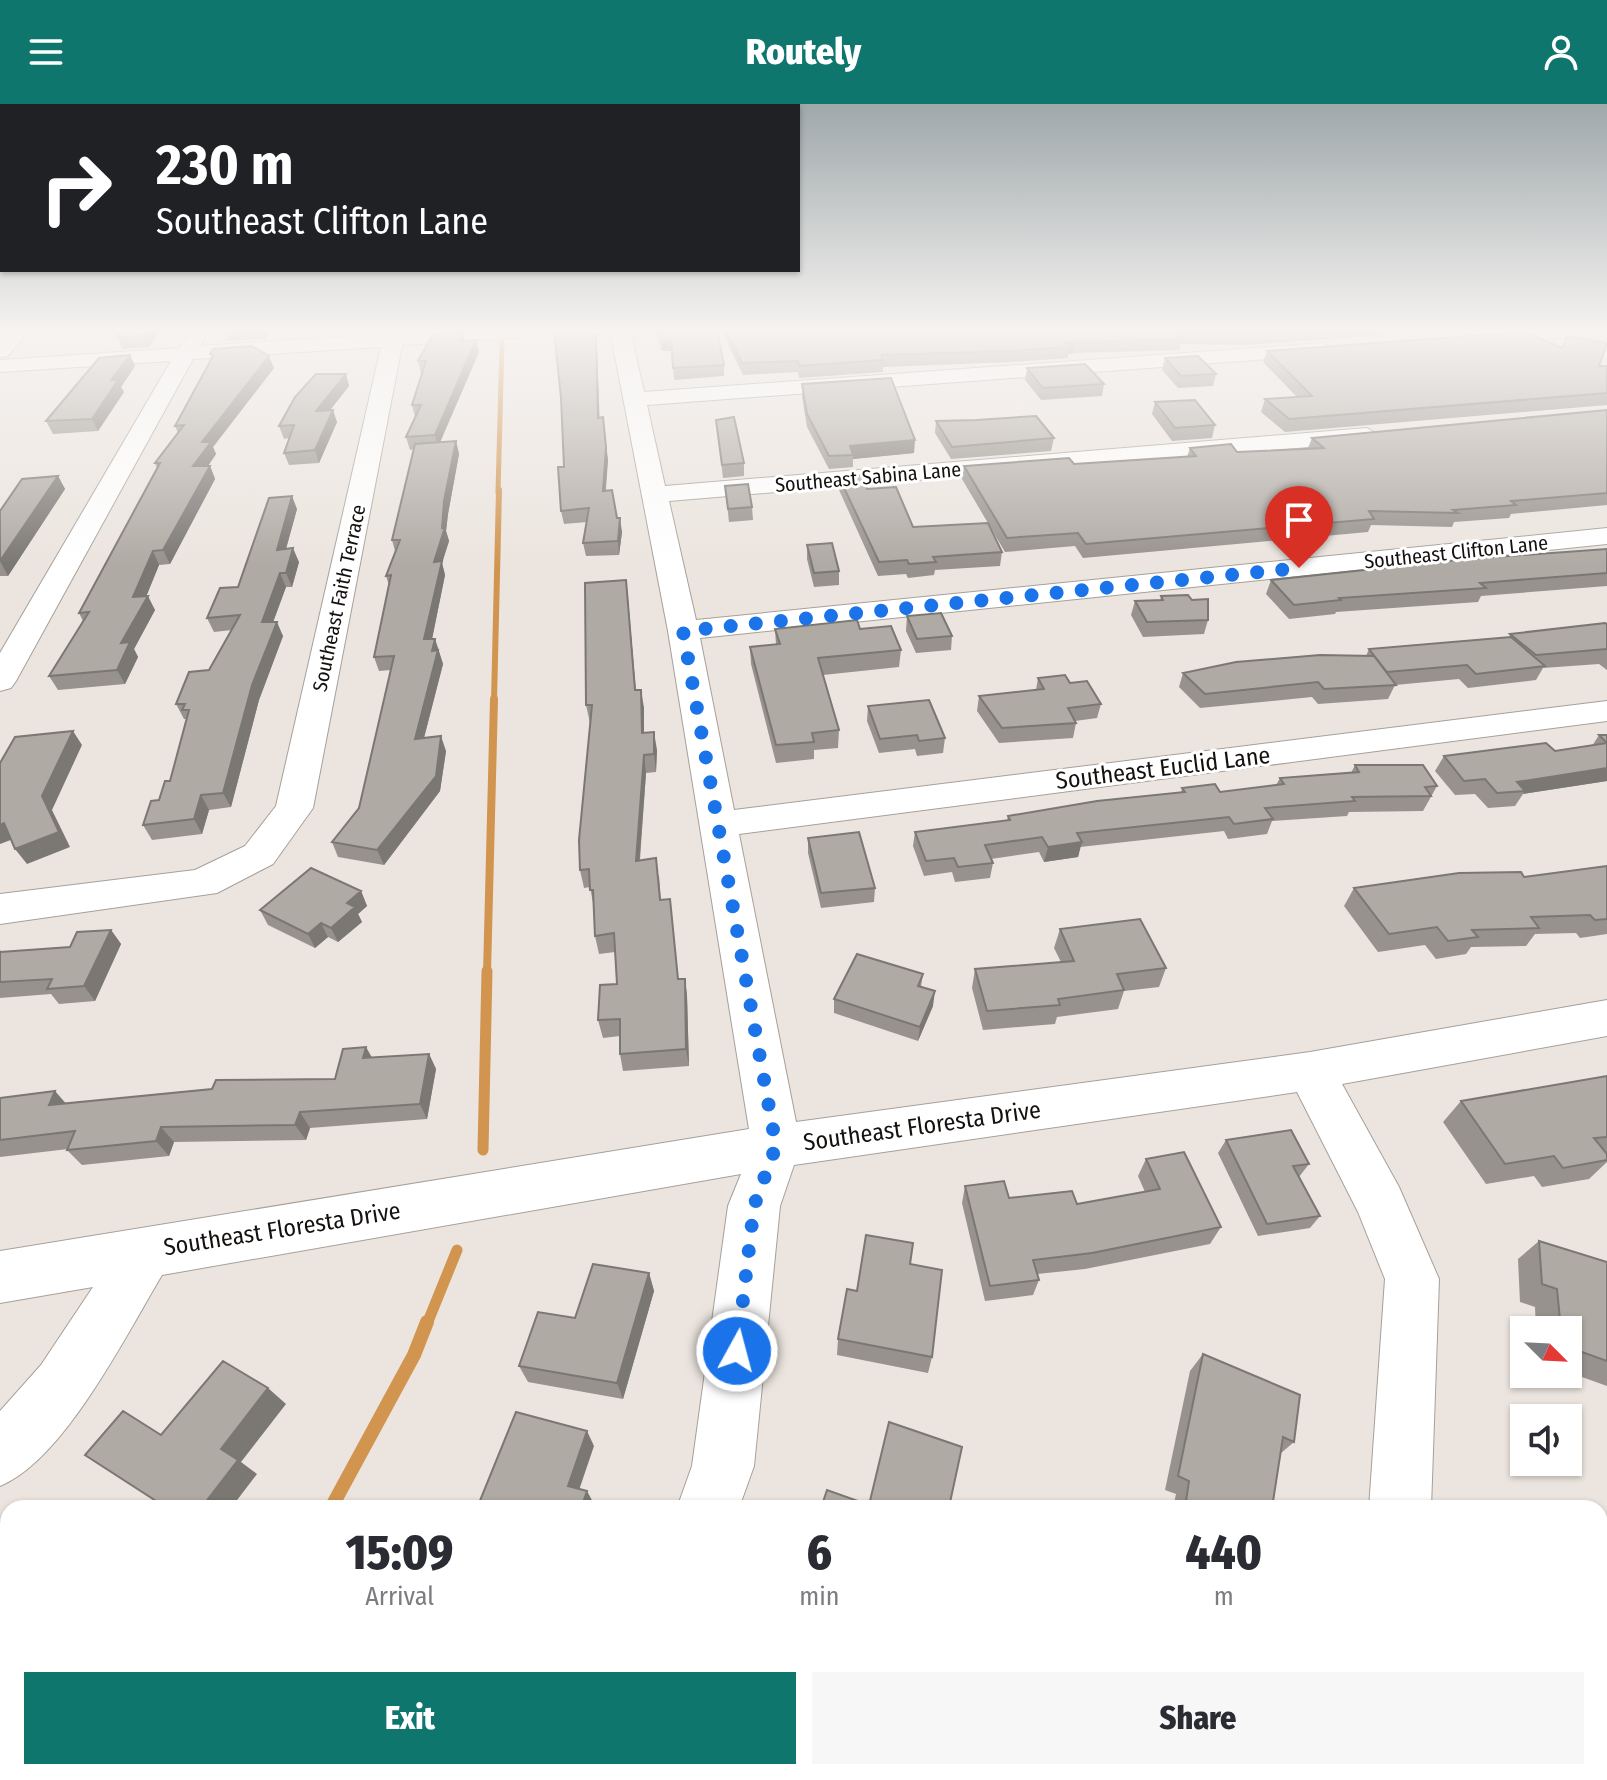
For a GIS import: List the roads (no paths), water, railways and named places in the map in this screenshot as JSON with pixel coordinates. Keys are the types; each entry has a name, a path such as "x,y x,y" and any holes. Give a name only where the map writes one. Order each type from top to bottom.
{"street":[{"path":"0,681 154,408"},
{"name":"Southeast Faith Terrace","path":"0,909 203,883 259,855 294,808 379,408"},
{"path":"635,408 720,824 776,1146 754,1206 723,1466 711,1500"},
{"name":"Southeast Sabina Lane","path":"654,495 1385,433"},
{"name":"Southeast Clifton Lane","path":"683,631 1607,536"},
{"name":"Southeast Euclid Lane","path":"720,824 1607,711"},
{"name":"Southeast Floresta Drive","path":"0,1277 776,1146 1310,1071 1607,1018"},
{"path":"1310,1071 1381,1204 1412,1279 1400,1500"},
{"path":"0,1456 62,1386 147,1251"}],"waterway":[{"path":"498,492 500,408"},
{"path":"494,701 499,490"},
{"path":"487,973 494,699"},
{"path":"483,1150 487,971"},
{"path":"427,1324 457,1250"},
{"path":"335,1500 414,1355 427,1322"}]}
